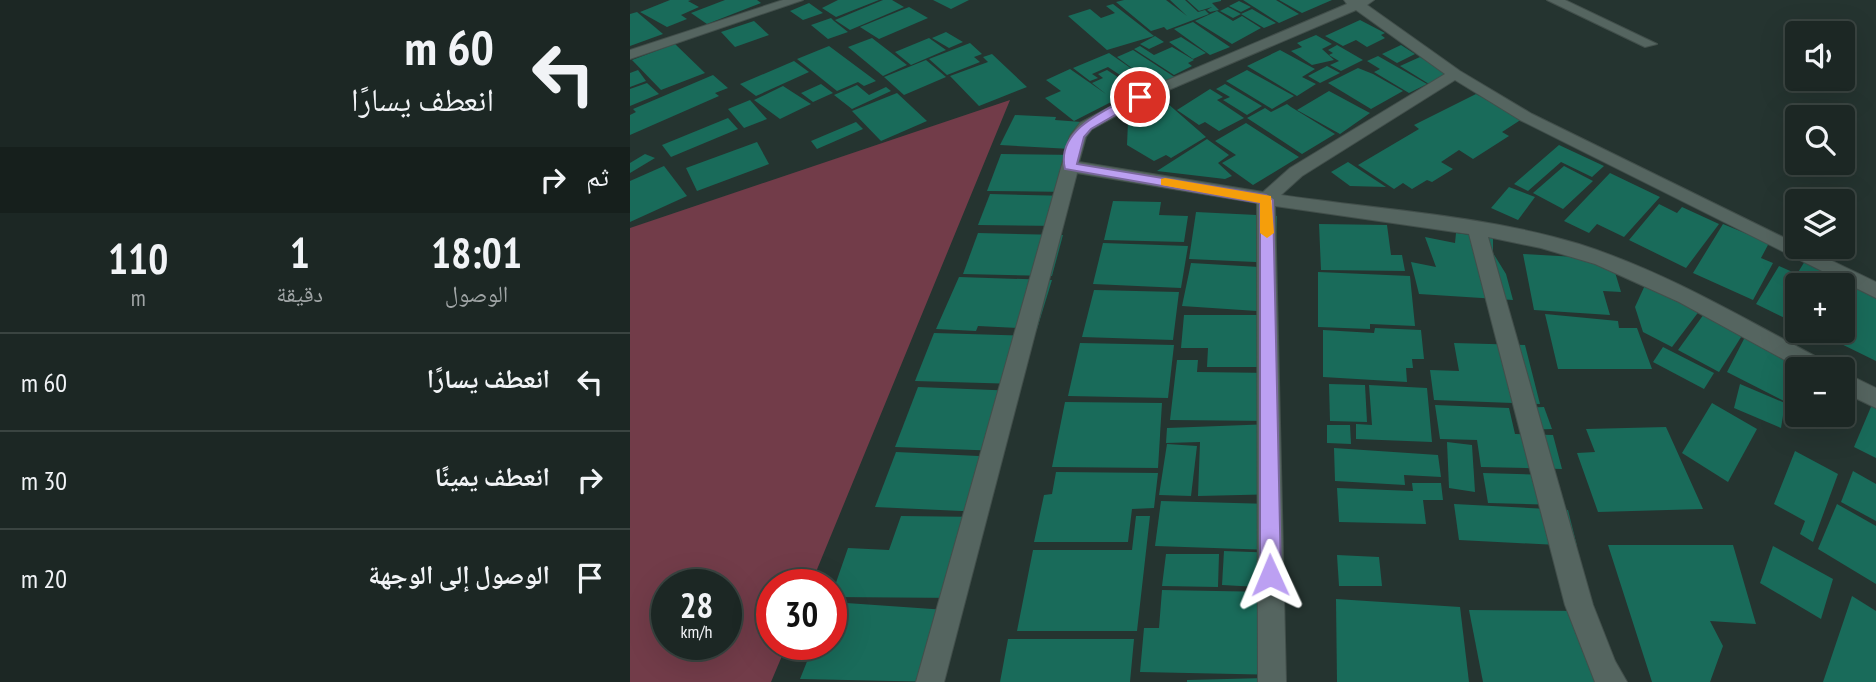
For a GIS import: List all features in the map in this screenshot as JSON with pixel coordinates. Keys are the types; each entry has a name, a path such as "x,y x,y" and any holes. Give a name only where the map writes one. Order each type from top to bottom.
{"street":[{"path":"630,55 796,0"},
{"path":"1554,0 1650,44"},
{"path":"930,682 1078,136 1087,126 1108,113 1358,1 1455,74 1595,153 1876,291"},
{"path":"1272,682 1266,200 1296,172 1455,74"},
{"path":"1070,166 1266,200 1477,229 1602,258 1653,281 1797,357"},
{"path":"1477,229 1578,605 1604,671 1613,682"},
{"path":"1855,388 1876,399"}],"shaded area":[{"path":"1010,100 817,569 756,569 756,660 780,660 771,682 630,682 630,228"}],"building":[{"path":"670,0 691,0 688,1 699,7 681,15 687,19 667,27 640,12"},
{"path":"725,0 757,0 761,3 707,24 691,13"},
{"path":"838,0 879,0 836,17 822,8"},
{"path":"883,0 892,0 904,7 850,30 835,20"},
{"path":"933,0 969,0 951,9"},
{"path":"1166,0 1187,16 1170,0 1185,0 1198,12 1205,10 1209,14 1167,30 1164,27 1151,31 1116,2"},
{"path":"1187,0 1221,1 1212,3 1219,10 1210,12 1207,10 1212,7 1199,11"},
{"path":"1243,0 1276,0 1299,14 1279,23"},
{"path":"1279,0 1332,0 1302,13"},
{"path":"1239,1 1251,7 1241,12 1229,6"},
{"path":"809,3 823,13 803,20 790,11"},
{"path":"1113,4 1154,36 1107,50 1068,16 1090,9 1101,18 1115,13 1106,6"},
{"path":"909,7 928,18 879,39 860,27"},
{"path":"1228,7 1241,14 1233,18 1220,11"},
{"path":"1252,9 1276,23 1264,28 1241,14"},
{"path":"1217,11 1233,21 1242,16 1261,28 1232,44 1195,21"},
{"path":"637,12 663,34 630,46 630,14"},
{"path":"831,18 848,32 828,39 811,25"},
{"path":"1360,20 1385,33 1381,35 1385,38 1367,47 1356,40 1343,46 1325,36"},
{"path":"754,21 769,35 735,47 721,32"},
{"path":"1193,22 1230,47 1210,55 1174,29"},
{"path":"946,32 963,42 949,48 932,38"},
{"path":"1316,35 1332,44 1322,49 1334,60 1312,65 1291,51 1302,47 1297,43"},
{"path":"1155,36 1164,42 1149,49 1140,44"},
{"path":"1181,37 1206,53 1193,59 1169,42"},
{"path":"872,38 907,65 883,76 848,47"},
{"path":"929,38 946,50 911,65 895,52"},
{"path":"970,43 982,54 974,57 980,62 947,75 929,59"},
{"path":"675,44 705,73 661,90 632,60"},
{"path":"1337,45 1363,60 1341,71 1330,65 1339,61 1329,55 1333,53 1328,50"},
{"path":"1401,45 1415,54 1397,63 1382,54"},
{"path":"829,46 876,81 864,86 858,82 837,91 797,59"},
{"path":"1140,46 1154,55 1172,47 1194,60 1188,63 1192,66 1174,75 1134,49"},
{"path":"1133,50 1176,78 1157,87 1117,57"},
{"path":"1280,50 1315,69 1302,77 1316,84 1297,96 1247,66"},
{"path":"1109,53 1132,69 1120,75 1108,67 1092,74 1098,78 1090,81 1073,68"},
{"path":"992,54 1027,87 979,106 950,76 988,62 983,57"},
{"path":"1378,56 1427,84 1409,93 1374,72 1380,69 1367,61"},
{"path":"1420,57 1449,75 1429,84 1400,66"},
{"path":"926,60 946,77 904,95 884,77"},
{"path":"794,61 809,72 756,96 740,84"},
{"path":"1327,66 1340,73 1320,83 1308,76"},
{"path":"1358,68 1403,91 1371,109 1328,83"},
{"path":"1070,69 1106,94 1092,83 1103,78 1098,74 1107,70 1133,87 1110,97 1115,100 1074,121 1045,98 1061,91 1046,80"},
{"path":"638,70 646,81 630,87 630,73"},
{"path":"1247,70 1294,96 1272,109 1226,81"},
{"path":"1133,73 1147,82 1136,88 1122,78"},
{"path":"713,75 728,88 715,93 719,96 630,135 630,115 636,112 633,109"},
{"path":"647,83 659,94 630,106 630,89"},
{"path":"821,84 833,93 813,102 801,93"},
{"path":"1225,84 1262,106 1247,115 1223,100 1230,97 1216,89"},
{"path":"857,85 869,95 886,87 891,91 852,109 834,95"},
{"path":"783,86 811,104 780,119 754,100"},
{"path":"1210,89 1223,97 1217,100 1244,118 1219,131 1205,122 1199,125 1177,110"},
{"path":"1329,91 1370,113 1340,134 1297,110"},
{"path":"897,93 927,121 881,141 852,111"},
{"path":"1476,94 1522,119 1502,132 1509,136 1473,159 1459,150 1441,162 1453,169 1432,182 1427,180 1412,189 1403,183 1394,189 1358,165 1419,129 1414,125"},
{"path":"750,100 767,119 744,128 728,109"},
{"path":"1167,103 1206,137 1171,158 1166,155 1154,161 1127,145 1128,122"},
{"path":"1287,104 1335,134 1302,154 1247,118 1265,108 1271,112"},
{"path":"1015,115 1056,117 1055,120 1082,122 1071,149 1000,145"},
{"path":"728,118 738,129 671,157 662,145"},
{"path":"856,122 863,129 817,149 811,141"},
{"path":"1246,123 1299,157 1253,185 1222,163 1236,155 1215,141"},
{"path":"1207,139 1229,155 1218,163 1232,176 1225,179 1157,171"},
{"path":"757,142 769,164 697,191 686,168"},
{"path":"1559,145 1604,166 1592,177 1561,162 1528,191 1514,184"},
{"path":"645,154 655,158 630,173 630,163"},
{"path":"1001,154 1079,155 1070,192 987,191"},
{"path":"1348,162 1386,187 1350,186 1331,172"},
{"path":"664,166 687,196 630,222 630,181"},
{"path":"1564,166 1593,181 1563,209 1533,193"},
{"path":"1610,173 1660,197 1624,237 1597,224 1589,233 1564,221"},
{"path":"1509,187 1535,197 1518,220 1491,208"},
{"path":"990,194 1070,196 1061,226 978,225"},
{"path":"1113,201 1161,202 1159,215 1188,216 1184,242 1104,240"},
{"path":"1659,204 1677,213 1682,207 1719,224 1686,268 1629,240"},
{"path":"1196,212 1277,216 1275,263 1189,259"},
{"path":"1319,224 1387,225 1391,255 1402,255 1405,271 1321,270"},
{"path":"1723,224 1769,243 1761,258 1773,263 1753,300 1693,273"},
{"path":"978,233 1063,235 1052,276 963,274"},
{"path":"1456,233 1493,238 1493,253 1506,274 1513,300 1419,294 1411,262 1436,267 1425,237 1455,243"},
{"path":"1103,243 1188,246 1181,288 1093,284"},
{"path":"1523,254 1611,259 1621,292 1603,291 1610,315 1534,310"},
{"path":"1806,259 1814,259 1845,273 1798,273"},
{"path":"1191,263 1277,268 1273,312 1182,306"},
{"path":"1779,266 1795,273 1785,273 1785,318 1756,304"},
{"path":"1318,272 1410,276 1415,326 1370,324 1370,329 1318,327"},
{"path":"959,277 1052,280 1037,329 978,326 976,331 936,329"},
{"path":"1856,277 1876,286 1876,361 1839,343 1855,343"},
{"path":"1646,283 1700,310 1672,347 1643,332 1635,307"},
{"path":"1094,290 1179,292 1173,340 1082,337"},
{"path":"1545,314 1618,321 1619,328 1637,328 1652,369 1558,369"},
{"path":"1704,314 1743,334 1719,372 1678,350"},
{"path":"1184,315 1273,315 1274,367 1207,367 1208,348 1181,348"},
{"path":"1375,328 1421,330 1424,359 1412,359 1413,368 1406,368 1407,382 1323,377 1323,330 1374,333"},
{"path":"934,333 1034,336 1020,384 915,381"},
{"path":"1745,337 1788,357 1785,357 1785,401 1727,372"},
{"path":"1080,343 1174,345 1168,398 1068,396"},
{"path":"1454,343 1525,345 1540,404 1434,400 1430,370 1459,371"},
{"path":"1663,347 1714,373 1704,389 1653,362"},
{"path":"1177,360 1198,360 1197,372 1277,373 1278,421 1170,420"},
{"path":"1329,384 1365,385 1367,422 1330,421"},
{"path":"1740,384 1785,403 1781,428 1734,408"},
{"path":"1369,385 1427,388 1432,442 1356,439 1356,424 1372,425"},
{"path":"918,387 1019,391 1001,451 895,447"},
{"path":"1876,395 1876,458 1854,447"},
{"path":"1065,402 1162,403 1158,468 1052,467"},
{"path":"1712,403 1757,429 1728,482 1682,453"},
{"path":"1435,405 1509,408 1515,434 1553,435 1562,469 1481,467 1477,440 1440,439"},
{"path":"1544,407 1552,429 1525,430 1518,408"},
{"path":"1274,424 1278,494 1198,496 1200,442 1166,443 1167,428"},
{"path":"1327,425 1350,425 1351,444 1327,443"},
{"path":"1666,427 1703,509 1598,512 1577,453 1595,452 1586,429"},
{"path":"1447,442 1472,445 1475,492 1449,488"},
{"path":"1167,444 1197,446 1191,496 1159,495"},
{"path":"1334,448 1438,455 1441,477 1404,475 1405,485 1335,481"},
{"path":"1795,451 1838,474 1813,542 1800,534 1805,521 1774,504"},
{"path":"896,452 999,457 983,512 875,507"},
{"path":"1853,471 1876,484 1876,521 1841,502"},
{"path":"1056,472 1158,473 1154,508 1132,509 1128,542 1034,542 1044,495 1052,494"},
{"path":"1483,473 1550,475 1557,505 1488,503"},
{"path":"1412,483 1441,483 1443,500 1423,500 1426,524 1339,522 1337,488 1413,491"},
{"path":"1161,501 1275,504 1275,550 1155,546"},
{"path":"1454,504 1568,510 1577,546 1459,540"},
{"path":"1837,504 1876,526 1876,584 1818,549"},
{"path":"901,516 983,517 961,598 847,597 847,569 841,569 848,548 889,550"},
{"path":"1136,516 1150,516 1137,631 1017,631 1033,550 1132,550"},
{"path":"1608,545 1733,545 1756,624 1710,621 1723,646 1710,682 1652,682"},
{"path":"1773,546 1833,579 1821,619 1760,583"},
{"path":"1224,551 1278,553 1278,588 1222,585"},
{"path":"1166,554 1219,554 1218,587 1162,586"},
{"path":"1337,555 1379,557 1382,586 1339,586"},
{"path":"1162,590 1279,592 1279,675 1140,672 1144,628 1159,628"},
{"path":"1852,596 1876,611 1876,682 1823,682"},
{"path":"1336,599 1460,607 1469,682 1337,682"},
{"path":"847,603 961,611 940,682 800,679 808,660 847,660"},
{"path":"1469,610 1585,611 1605,682 1483,682"},
{"path":"1008,639 1134,639 1130,682 1000,682"},
{"path":"1266,678 1266,682 1187,682 1187,680"}],"slow traffic":[{"path":"1165,182 1266,200 1267,233"}],"route":[{"path":"1140,97 1087,126 1078,136 1070,166 1266,200 1270,575"}]}
